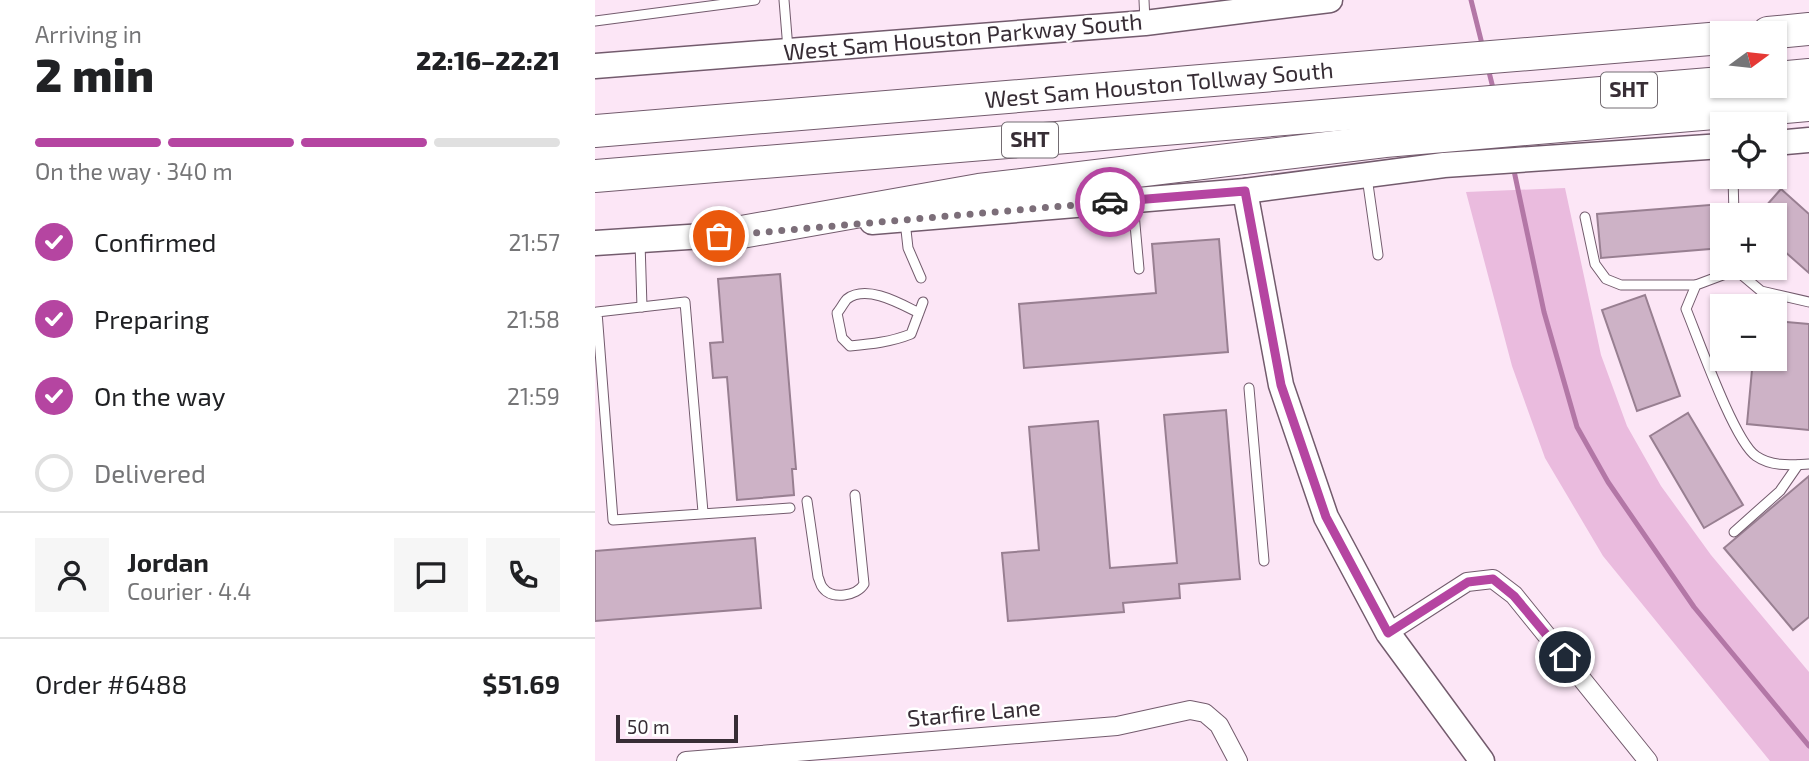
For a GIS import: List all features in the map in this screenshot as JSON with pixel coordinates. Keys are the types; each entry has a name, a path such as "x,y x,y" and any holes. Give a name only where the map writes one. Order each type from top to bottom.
{"highway":[{"path":"1787,31 1809,29"},
{"name":"West Sam Houston Tollway South","path":"595,131 1710,39"},
{"path":"1787,77 1809,75"},
{"name":"West Sam Houston Tollway South","path":"595,176 1710,84"},
{"path":"719,236 979,190 1385,141 1809,105"}],"main road":[{"name":"West Sam Houston Parkway South","path":"595,66 789,51 1145,11 1330,0"},
{"path":"1787,142 1809,140"},
{"path":"595,243 719,236 1245,191 1444,165 1710,147"},
{"path":"1245,191 1281,385 1326,517 1388,633 1476,759"}],"street":[{"path":"1388,633 1468,582 1493,579 1514,596 1648,761"},
{"name":"Starfire Lane","path":"686,761 1117,726 1190,710 1205,713 1219,725 1238,761"}],"lane":[{"path":"595,21 755,0"},
{"path":"784,0 789,51"},
{"path":"1366,175 1378,256"},
{"path":"1133,201 1139,269"},
{"path":"1585,217 1595,264 1606,279 1621,285 1696,285 1710,279"},
{"path":"905,219 908,248 921,278"},
{"path":"640,241 642,307"},
{"path":"1749,280 1761,290 1809,302"},
{"path":"1696,285 1686,309 1733,424 1755,455 1782,466 1809,464"},
{"path":"919,313 890,298 862,294 847,299 837,313 842,338 850,346 895,340 911,334 919,313 923,302"},
{"path":"703,512 685,302 597,312 613,520 790,508"},
{"path":"1249,388 1263,561"},
{"path":"1734,532 1780,491 1798,465"},
{"path":"807,501 818,577 823,588 838,595 853,594 862,589 864,584 855,495"}],"shaded area":[{"path":"1565,188 1601,355 1627,426 1661,486 1711,555 1809,672 1809,761 1770,761 1603,556 1545,458 1512,366 1466,192"}],"building":[{"path":"1781,189 1809,214 1809,273 1787,254 1787,203 1769,203"},
{"path":"1710,205 1710,249 1601,258 1597,214"},
{"path":"1219,239 1228,352 1024,368 1019,304 1156,293 1152,244"},
{"path":"780,274 796,469 792,469 794,495 737,500 727,377 713,378 710,343 723,342 718,279"},
{"path":"1645,295 1680,396 1637,411 1602,310"},
{"path":"1787,322 1809,324 1809,430 1747,424 1752,371 1787,371"},
{"path":"1226,410 1240,579 1179,584 1180,598 1123,603 1124,612 1008,621 1002,553 1039,550 1029,427 1098,421 1110,568 1177,563 1164,415"},
{"path":"1688,413 1743,505 1704,528 1650,436"},
{"path":"1809,476 1809,617 1793,630 1724,548"},
{"path":"755,538 761,608 595,621 595,551"}],"waterway":[{"path":"1471,0 1483,48"},
{"path":"1488,68 1494,92"},
{"path":"1513,166 1544,312 1577,427 1608,482 1694,607 1809,746"}],"way so far":[{"path":"719,236 1110,202"}],"route":[{"path":"1110,202 1245,191 1281,385 1326,517 1388,633 1468,582 1493,579 1514,596 1565,657"}]}
